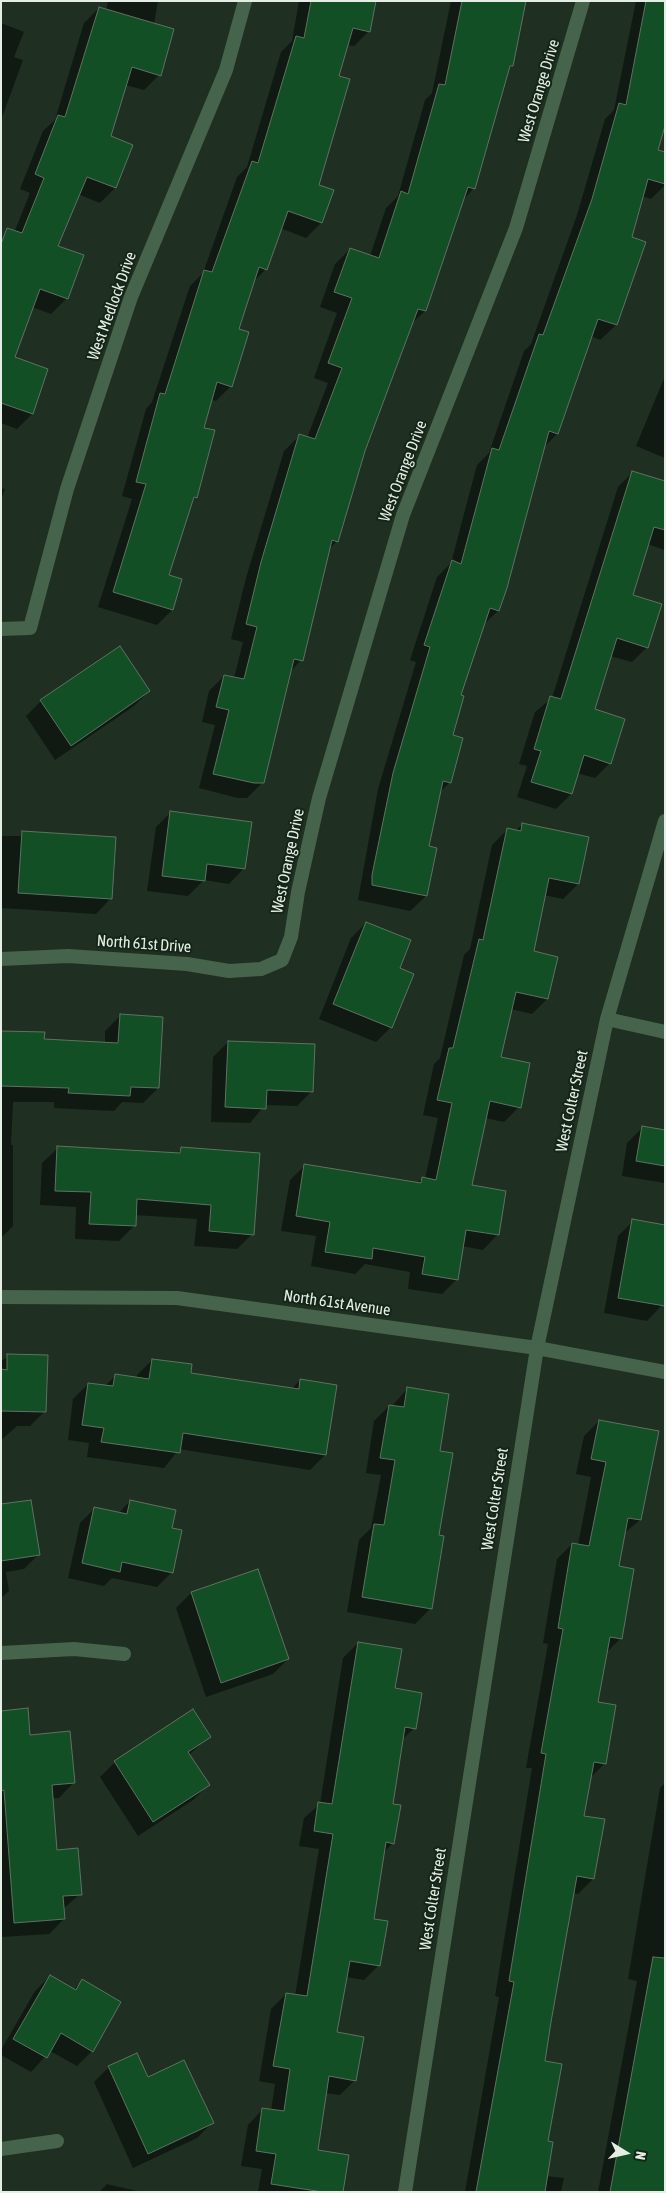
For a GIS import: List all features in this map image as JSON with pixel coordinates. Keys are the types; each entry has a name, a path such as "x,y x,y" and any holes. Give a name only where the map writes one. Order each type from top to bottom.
{"street":[{"name":"West Medlock Drive","path":"1,629 30,628 67,489 131,297 226,70 245,1"},
{"name":"West Orange Drive","path":"282,960 292,937 298,892 319,798 403,515 516,228 583,1"},
{"name":"West Colter Street","path":"405,2192 537,1348 607,1019 665,821"},
{"name":"North 61st Drive","path":"1,959 68,956 187,964 229,971 261,969 282,960"},
{"path":"607,1019 665,1032"},
{"name":"North 61st Avenue","path":"1,1297 178,1298 537,1348 665,1372"},
{"path":"1,1653 74,1649 124,1654"},
{"path":"1,2149 57,2141"}],"building":[{"path":"311,1 376,1 370,32 353,28 339,76 350,79 319,185 334,190 322,223 288,211 267,270 259,267 239,329 249,332 232,387 217,382 204,428 215,430 197,498 194,497 169,575 182,579 173,610 113,592 146,484 136,482 160,393 165,394 204,270 212,272 252,161 258,163 296,36 304,38"},
{"path":"462,1 526,1 513,66 510,66 475,189 468,187 426,311 418,309 365,451 338,542 332,540 303,661 294,659 264,783 254,783 213,774 229,710 216,707 224,675 244,679 257,627 246,624 261,562 299,434 315,439 342,368 328,363 352,298 334,292 350,248 379,258 401,191 408,194 439,84 445,85"},
{"path":"646,1 665,1 665,126 658,150 665,152 665,184 648,179 632,237 646,242 617,325 598,319 558,434 549,431 507,588 499,611 490,608 461,695 464,696 453,735 463,738 451,783 443,781 429,846 437,848 427,896 372,885 372,875 393,773 430,647 424,645 452,560 461,564 492,448 499,450 539,334 543,335 592,199 619,103 626,105"},
{"path":"99,7 174,29 161,76 132,67 111,136 133,145 116,188 87,177 58,246 84,255 68,299 40,289 15,357 48,369 33,414 1,403 1,244 7,228 22,233 44,178 35,174 58,115 65,117"},
{"path":"632,471 665,481 665,530 654,527 633,595 662,604 648,648 617,638 595,709 625,719 611,764 584,755 572,794 531,782 541,751 534,749 550,696 561,699"},
{"path":"120,646 150,691 71,746 40,700"},
{"path":"170,811 252,822 245,869 207,864 205,881 162,876"},
{"path":"522,823 589,837 579,884 549,878 534,951 558,957 548,999 516,992 501,1057 530,1063 521,1108 490,1101 472,1185 506,1191 499,1235 466,1230 458,1280 422,1274 425,1257 373,1248 372,1259 325,1252 330,1222 296,1216 304,1164 421,1183 422,1177 436,1180 452,1103 437,1100 449,1048 453,1048 479,939 483,940 507,828 521,831"},
{"path":"22,831 116,837 112,899 18,893"},
{"path":"366,922 411,940 400,968 414,974 392,1028 333,1004"},
{"path":"120,1014 163,1017 159,1088 131,1087 130,1096 68,1093 69,1088 1,1086 1,1031 45,1032 44,1039 118,1043"},
{"path":"228,1041 315,1044 313,1092 267,1090 266,1109 225,1107"},
{"path":"642,1126 665,1130 665,1166 636,1161"},
{"path":"57,1146 180,1153 181,1147 260,1153 254,1235 209,1231 211,1205 137,1199 136,1226 89,1224 91,1192 55,1191"},
{"path":"632,1219 665,1225 665,1306 618,1298"},
{"path":"7,1354 48,1355 46,1412 1,1411 1,1369 7,1370"},
{"path":"152,1359 192,1364 191,1373 299,1389 300,1379 337,1385 326,1455 183,1433 180,1453 101,1442 104,1428 82,1425 88,1383 113,1386 115,1374 149,1379"},
{"path":"407,1387 449,1394 440,1451 453,1453 439,1535 444,1536 432,1609 362,1597 374,1524 384,1525 395,1460 380,1458 389,1405 404,1407"},
{"path":"599,1420 659,1431 641,1520 628,1518 619,1566 634,1569 622,1639 610,1637 598,1702 616,1705 606,1764 594,1762 584,1816 605,1819 594,1879 577,1876 551,2022 545,2061 562,2064 548,2141 553,2142 545,2192 476,2192 514,1982 509,1981 546,1754 541,1753 563,1629 558,1628 572,1543 589,1546 606,1462 591,1459"},
{"path":"31,1500 40,1555 1,1561 1,1504"},
{"path":"130,1500 176,1510 172,1528 182,1530 173,1573 122,1562 120,1572 82,1563 94,1507 127,1514"},
{"path":"258,1569 289,1659 221,1683 191,1592"},
{"path":"358,1642 402,1649 395,1688 422,1693 416,1729 405,1727 393,1804 401,1805 394,1844 386,1842 374,1919 388,1921 380,1966 350,1961 337,2032 364,2037 356,2081 329,2076 318,2150 349,2155 343,2192 323,2192 271,2184 276,2154 256,2151 262,2108 284,2111 290,2069 273,2066 286,1993 307,1996 333,1834 314,1831 318,1802 332,1804"},
{"path":"28,1708 30,1735 70,1731 75,1783 52,1785 57,1850 78,1848 82,1895 63,1896 65,1919 14,1923 4,1790 1,1791 1,1711"},
{"path":"193,1709 211,1737 188,1752 210,1785 153,1822 114,1761"},
{"path":"653,1957 665,1958 665,2192 610,2192"},
{"path":"50,1975 76,1990 82,1979 121,2002 93,2052 61,2033 47,2058 13,2039"},
{"path":"137,2053 148,2077 184,2060 214,2123 148,2154 108,2066"}]}
